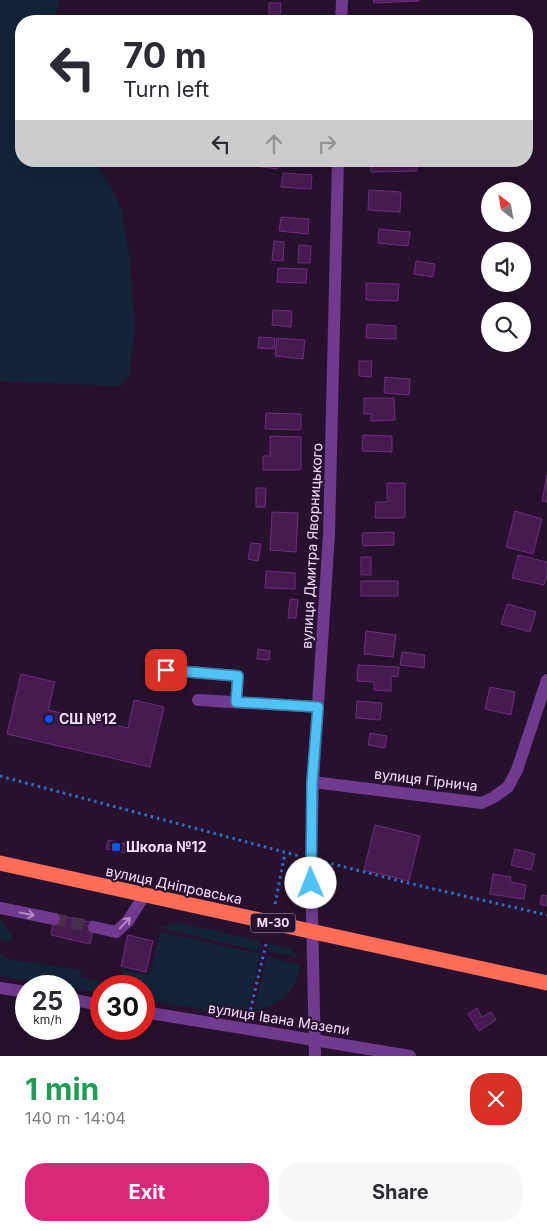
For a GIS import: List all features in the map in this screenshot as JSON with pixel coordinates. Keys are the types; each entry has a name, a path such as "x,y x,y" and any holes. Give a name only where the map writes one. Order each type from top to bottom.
{"highway":[{"name":"вулиця Дніпровська","path":"0,863 547,984"}],"street":[{"path":"341,15 342,0"},
{"name":"вулиця Дмитра Яворницького","path":"315,1056 311,859 312,782 329,534 338,167"},
{"path":"166,670 238,676 236,702"},
{"name":"вулиця Гірнича","path":"312,782 482,803 508,787 517,770 546,686"},
{"path":"198,700 318,707"},
{"path":"94,927 116,932 128,921 145,894"},
{"path":"0,908 54,919"},
{"path":"0,988 15,990"},
{"name":"вулиця Івана Мазепи","path":"155,1014 410,1056"}],"path":[{"path":"0,776 285,853 547,915"},
{"path":"275,904 285,853"},
{"path":"246,1029 266,944"}],"shaded area":[{"path":"0,0 58,0 56,15 15,15 15,167 99,167 109,183 121,208 129,254 135,327 129,376 120,386 0,381"},
{"path":"0,918 12,935 13,939 9,942 0,939"},
{"path":"180,923 262,942 260,951 156,927"},
{"path":"160,932 260,954 247,1012 223,1013 155,1002 155,975 150,975"},
{"path":"269,944 290,948 299,958 268,952"},
{"path":"0,953 7,959 81,970 80,978 80,975 15,975 15,979 0,976"},
{"path":"267,956 300,965 298,975 291,991 280,1001 254,1011"},
{"path":"123,970 150,975 122,975"},
{"path":"80,978 90,980 90,991 80,989"}],"building":[{"path":"373,0 418,0 419,1 374,3"},
{"path":"269,3 281,3 280,15 269,15"},
{"path":"262,167 278,167 278,169"},
{"path":"371,167 417,167 417,171 371,172"},
{"path":"283,173 312,175 311,189 281,187"},
{"path":"369,190 401,192 400,212 368,210"},
{"path":"281,217 309,219 308,234 279,231"},
{"path":"379,229 410,232 408,246 378,243"},
{"path":"274,241 284,242 283,261 272,260"},
{"path":"299,245 311,246 310,263 298,263"},
{"path":"416,261 435,264 433,277 414,274"},
{"path":"278,268 307,269 306,283 277,282"},
{"path":"366,283 399,284 398,301 366,300"},
{"path":"273,310 292,311 291,327 272,325"},
{"path":"367,324 396,326 396,339 366,338"},
{"path":"259,337 275,338 274,349 258,348"},
{"path":"277,338 305,340 303,359 275,356"},
{"path":"359,361 372,361 371,377 359,376"},
{"path":"385,377 410,379 409,395 384,393"},
{"path":"364,398 394,398 395,420 371,421 371,414 364,414"},
{"path":"266,413 301,414 301,430 265,429"},
{"path":"363,435 392,436 392,452 362,451"},
{"path":"270,436 301,437 301,470 263,470 263,456 270,456"},
{"path":"547,475 547,502 542,501"},
{"path":"387,483 405,483 405,518 375,518 376,502 387,502"},
{"path":"256,488 266,488 265,507 256,507"},
{"path":"515,511 542,519 533,554 506,547"},
{"path":"272,512 298,513 296,552 270,550"},
{"path":"394,532 394,545 363,546 362,533"},
{"path":"251,543 261,544 258,561 248,559"},
{"path":"518,555 547,562 547,575 544,585 512,578"},
{"path":"361,557 371,557 371,575 361,575"},
{"path":"266,571 295,573 295,589 265,588"},
{"path":"361,581 398,581 398,596 361,596"},
{"path":"290,599 298,600 296,618 288,618"},
{"path":"507,604 536,612 530,632 501,624"},
{"path":"366,631 396,635 393,657 364,654"},
{"path":"258,649 270,651 269,660 257,659"},
{"path":"402,652 425,655 424,668 400,665"},
{"path":"358,665 399,667 398,677 391,676 391,691 374,690 374,682 357,681"},
{"name":"СШ №12","path":"21,674 55,682 48,710 128,728 134,700 164,707 150,767 7,734"},
{"path":"490,687 515,692 511,715 485,709"},
{"path":"357,701 382,703 380,720 356,718"},
{"path":"370,733 387,736 385,748 368,745"},
{"path":"375,825 420,836 409,881 364,870"},
{"path":"108,840 126,844 125,853 106,849"},
{"path":"515,849 535,854 531,870 511,865"},
{"path":"493,874 511,877 510,882 526,885 524,899 490,894"},
{"path":"542,895 547,896 547,906 540,904"},
{"path":"55,915 95,923 90,944 51,935"},
{"path":"128,935 153,941 146,972 121,966"},
{"path":"477,1008 482,1017 491,1012 496,1020 479,1031 468,1014"}],"tunnel":[{"path":"54,919 94,927"}],"place":[{"name":"СШ №12","path":"49,719"},
{"name":"Школа №12","path":"116,847"}],"route":[{"path":"166,670 238,676 236,702 318,707 312,782 311,883"}]}
